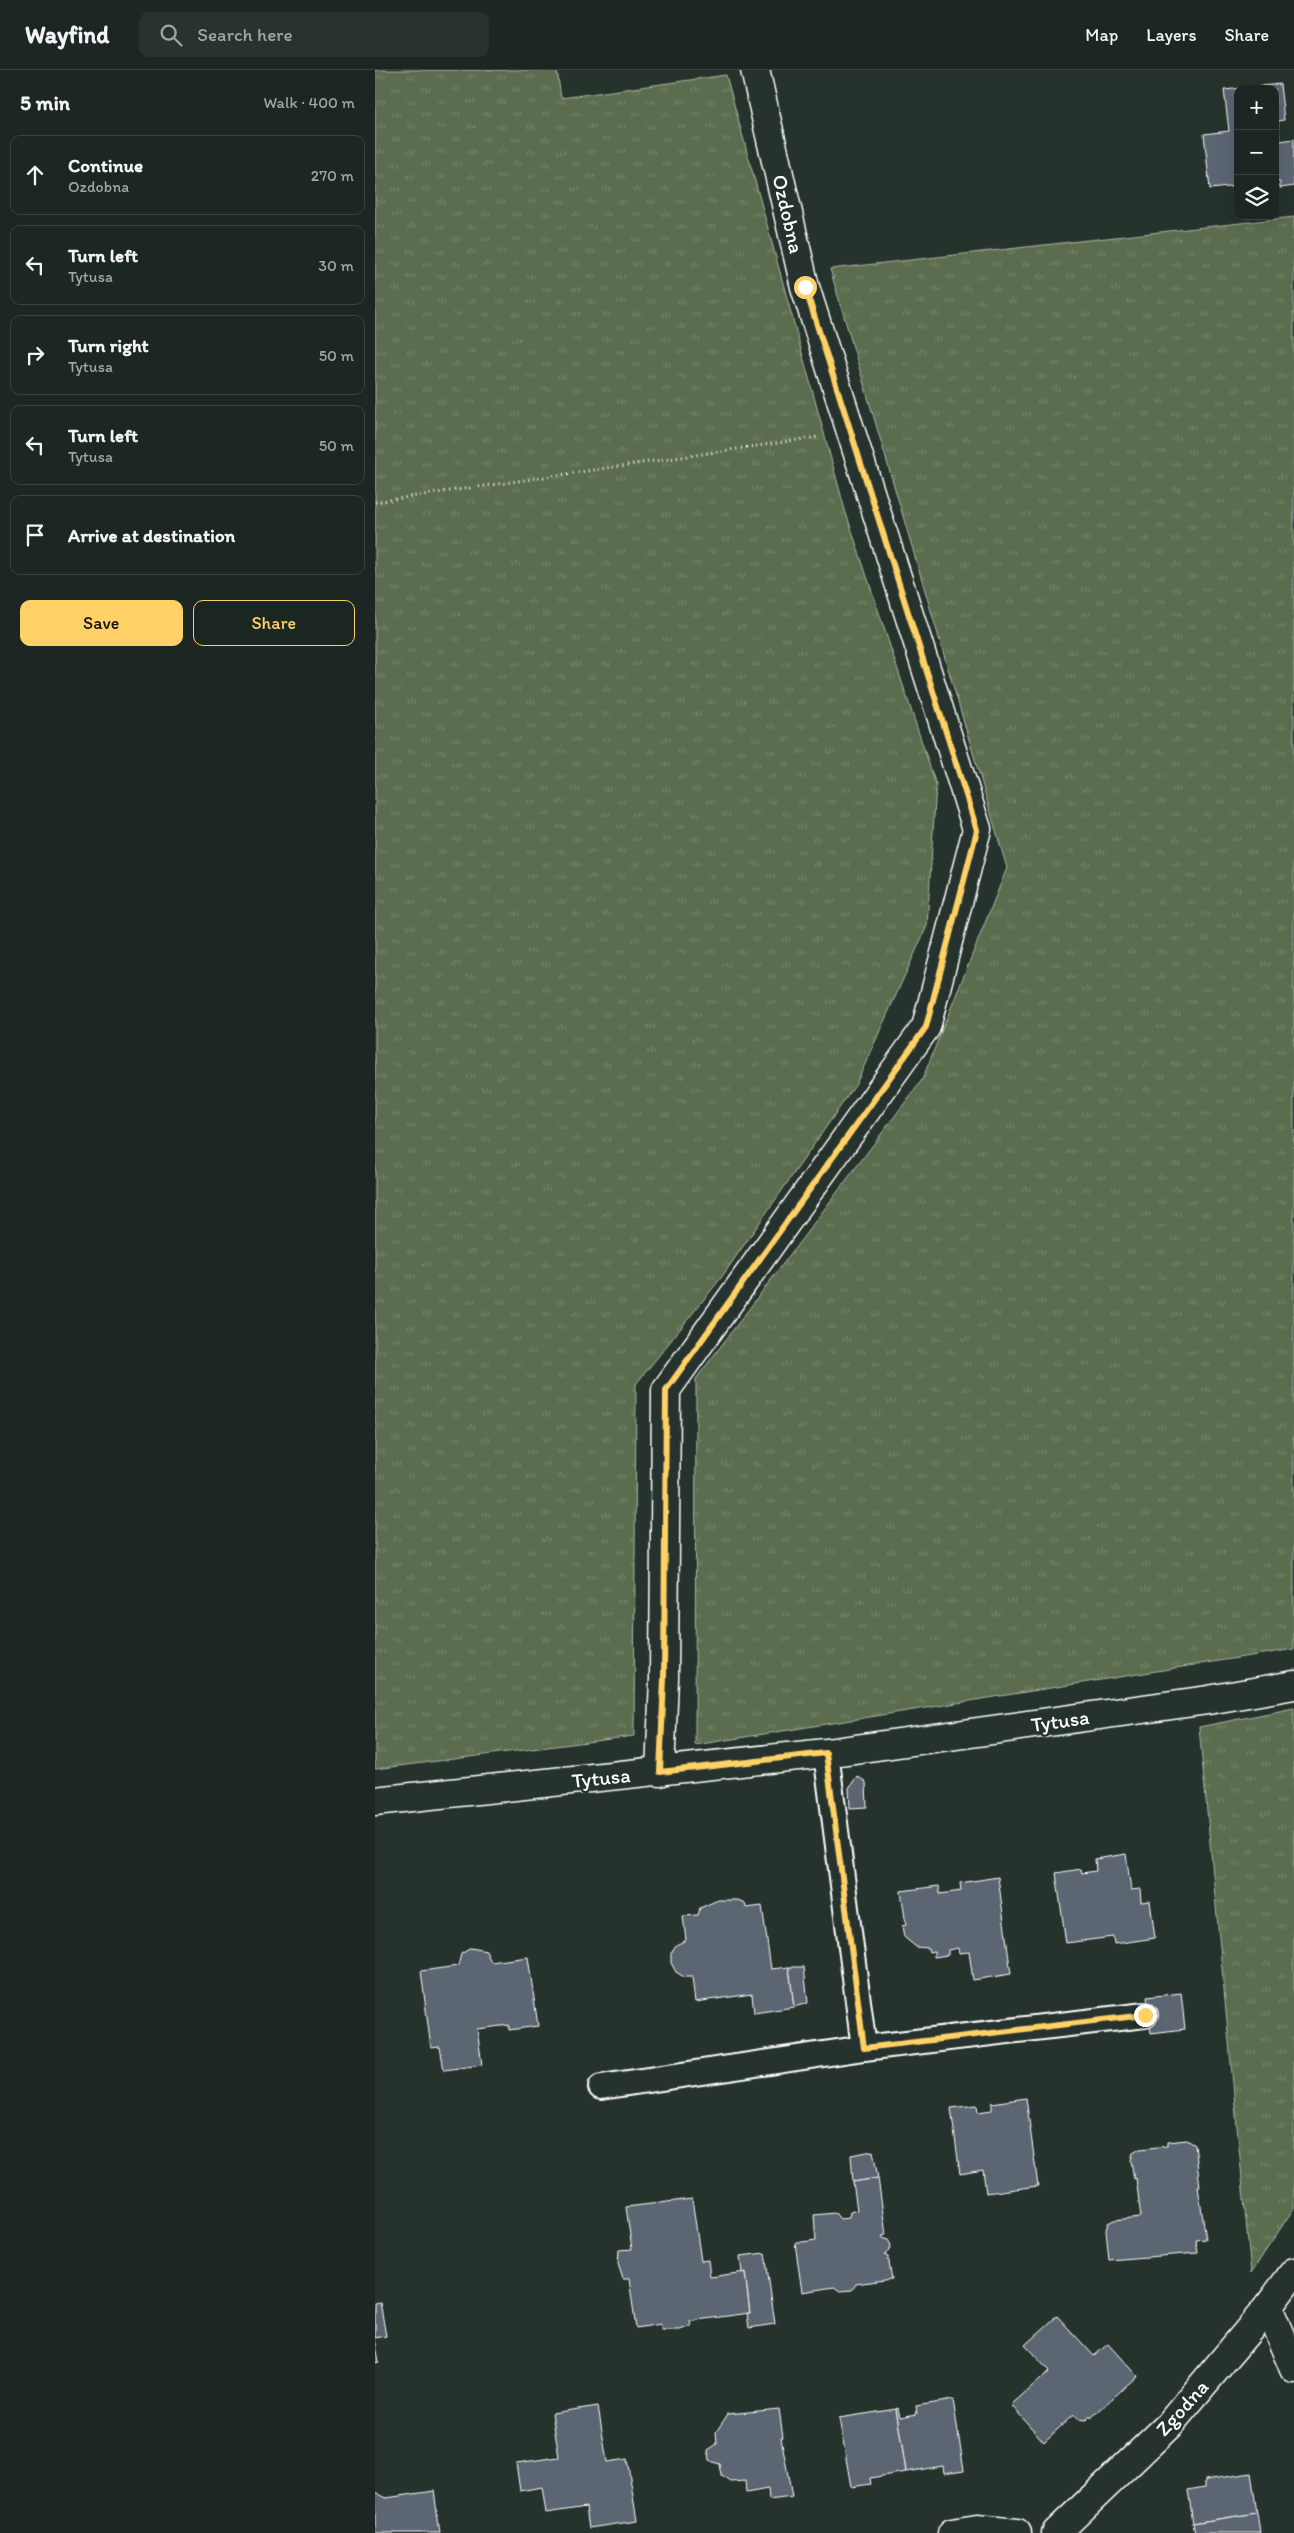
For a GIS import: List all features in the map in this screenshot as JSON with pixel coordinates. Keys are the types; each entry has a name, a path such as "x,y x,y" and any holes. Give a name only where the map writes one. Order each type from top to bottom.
{"street":[{"name":"Ozdobna","path":"660,1772 664,1679 666,1390 926,1027 977,830 805,287 755,70"},
{"name":"Tytusa","path":"375,1801 826,1753 1208,1700 1294,1685"},
{"name":"Zgodna","path":"1056,2533 1169,2425 1268,2307 1294,2272"},
{"path":"1268,2307 1294,2369"},
{"path":"952,2533 977,2529 1017,2533"}],"lane":[{"path":"826,1753 864,2048"},
{"path":"601,2087 864,2048 1145,2015"}],"path":[{"path":"375,502 851,432"}],"green space":[{"path":"375,70 557,70 561,98 726,75 845,510 936,785 927,926 856,1084 721,1278 636,1384 634,1736 375,1769"},
{"path":"1294,217 1294,1649 695,1745 696,1379 922,1080 1007,868 830,269"},
{"path":"1294,1708 1294,2208 1251,2273 1199,1727"}],"building":[{"path":"1280,84 1284,120 1279,121 1279,85 1271,85"},
{"path":"1234,89 1234,186 1210,189 1204,134 1229,131 1224,90"},
{"path":"1279,131 1280,141 1294,139 1294,186 1280,188"},
{"path":"857,1776 866,1782 867,1807 850,1808 849,1788"},
{"path":"1126,1854 1131,1890 1140,1889 1141,1902 1150,1901 1155,1938 1114,1944 1113,1937 1066,1943 1056,1873 1081,1869 1082,1873 1096,1871 1095,1859"},
{"path":"998,1877 1011,1974 973,1980 969,1952 959,1953 958,1948 948,1950 948,1955 934,1957 934,1951 929,1952 928,1948 916,1947 904,1937 902,1926 906,1925 901,1891 939,1886 940,1894 961,1891 960,1883"},
{"path":"718,1900 738,1900 745,1903 746,1908 762,1906 771,1969 789,1967 794,2007 754,2013 752,1994 695,2002 692,1977 684,1977 676,1972 671,1963 671,1953 676,1945 686,1940 683,1916 698,1915 700,1908"},
{"path":"471,1948 486,1951 491,1962 528,1957 538,2026 509,2030 509,2025 477,2029 482,2065 444,2070 440,2047 431,2048 421,1971 458,1966 461,1954"},
{"path":"789,1967 804,1967 808,2003 794,2007"},
{"path":"1181,1993 1185,2029 1151,2033 1147,1997"},
{"path":"1026,2098 1038,2186 986,2193 983,2170 960,2174 951,2108 977,2105 978,2112 992,2110 992,2103"},
{"path":"1187,2140 1195,2145 1200,2187 1198,2187 1206,2239 1196,2240 1198,2253 1109,2260 1106,2230 1108,2223 1114,2220 1141,2217 1136,2178 1134,2179 1131,2160 1133,2153 1140,2149 1167,2146 1167,2142"},
{"path":"873,2151 878,2178 853,2182 851,2155"},
{"path":"878,2178 886,2235 882,2236 891,2245 889,2252 885,2255 888,2256 892,2279 856,2284 852,2290 840,2291 834,2287 802,2292 795,2243 816,2240 814,2215 835,2213 840,2219 849,2218 850,2212 857,2210 853,2182"},
{"path":"692,2199 701,2261 708,2260 710,2277 745,2272 750,2313 690,2321 691,2326 680,2330 661,2330 661,2324 636,2328 629,2279 623,2279 618,2264 619,2250 632,2249 626,2207"},
{"path":"765,2253 775,2324 749,2328 747,2313 750,2313 745,2272 742,2273 740,2256"},
{"path":"380,2302 386,2336 375,2338 375,2303"},
{"path":"1057,2316 1094,2356 1108,2344 1137,2376 1091,2418 1090,2416 1086,2420 1077,2419 1073,2415 1044,2442 1011,2405 1049,2371 1025,2345"},
{"path":"375,2339 379,2362 375,2363"},
{"path":"953,2400 964,2470 944,2473 943,2466 906,2472 896,2409 898,2408 900,2417 917,2414 916,2406"},
{"path":"598,2406 607,2462 627,2459 637,2521 589,2528 586,2507 546,2513 542,2487 520,2491 516,2463 559,2457 552,2413"},
{"path":"779,2409 783,2437 781,2437 792,2497 769,2500 768,2489 746,2493 745,2481 731,2482 722,2476 720,2464 709,2461 708,2450 717,2444 716,2432 728,2414"},
{"path":"896,2409 906,2472 870,2478 871,2484 851,2487 839,2418"},
{"path":"1251,2473 1257,2513 1193,2523 1188,2490 1205,2487 1205,2480"},
{"path":"434,2491 440,2533 375,2533 375,2494 386,2498"},
{"path":"1257,2513 1260,2533 1195,2533 1193,2523"}],"route":[{"path":"805,287 977,830 926,1027 775,1235 666,1390 664,1679 660,1772 826,1753 864,2048 1145,2015"}]}
